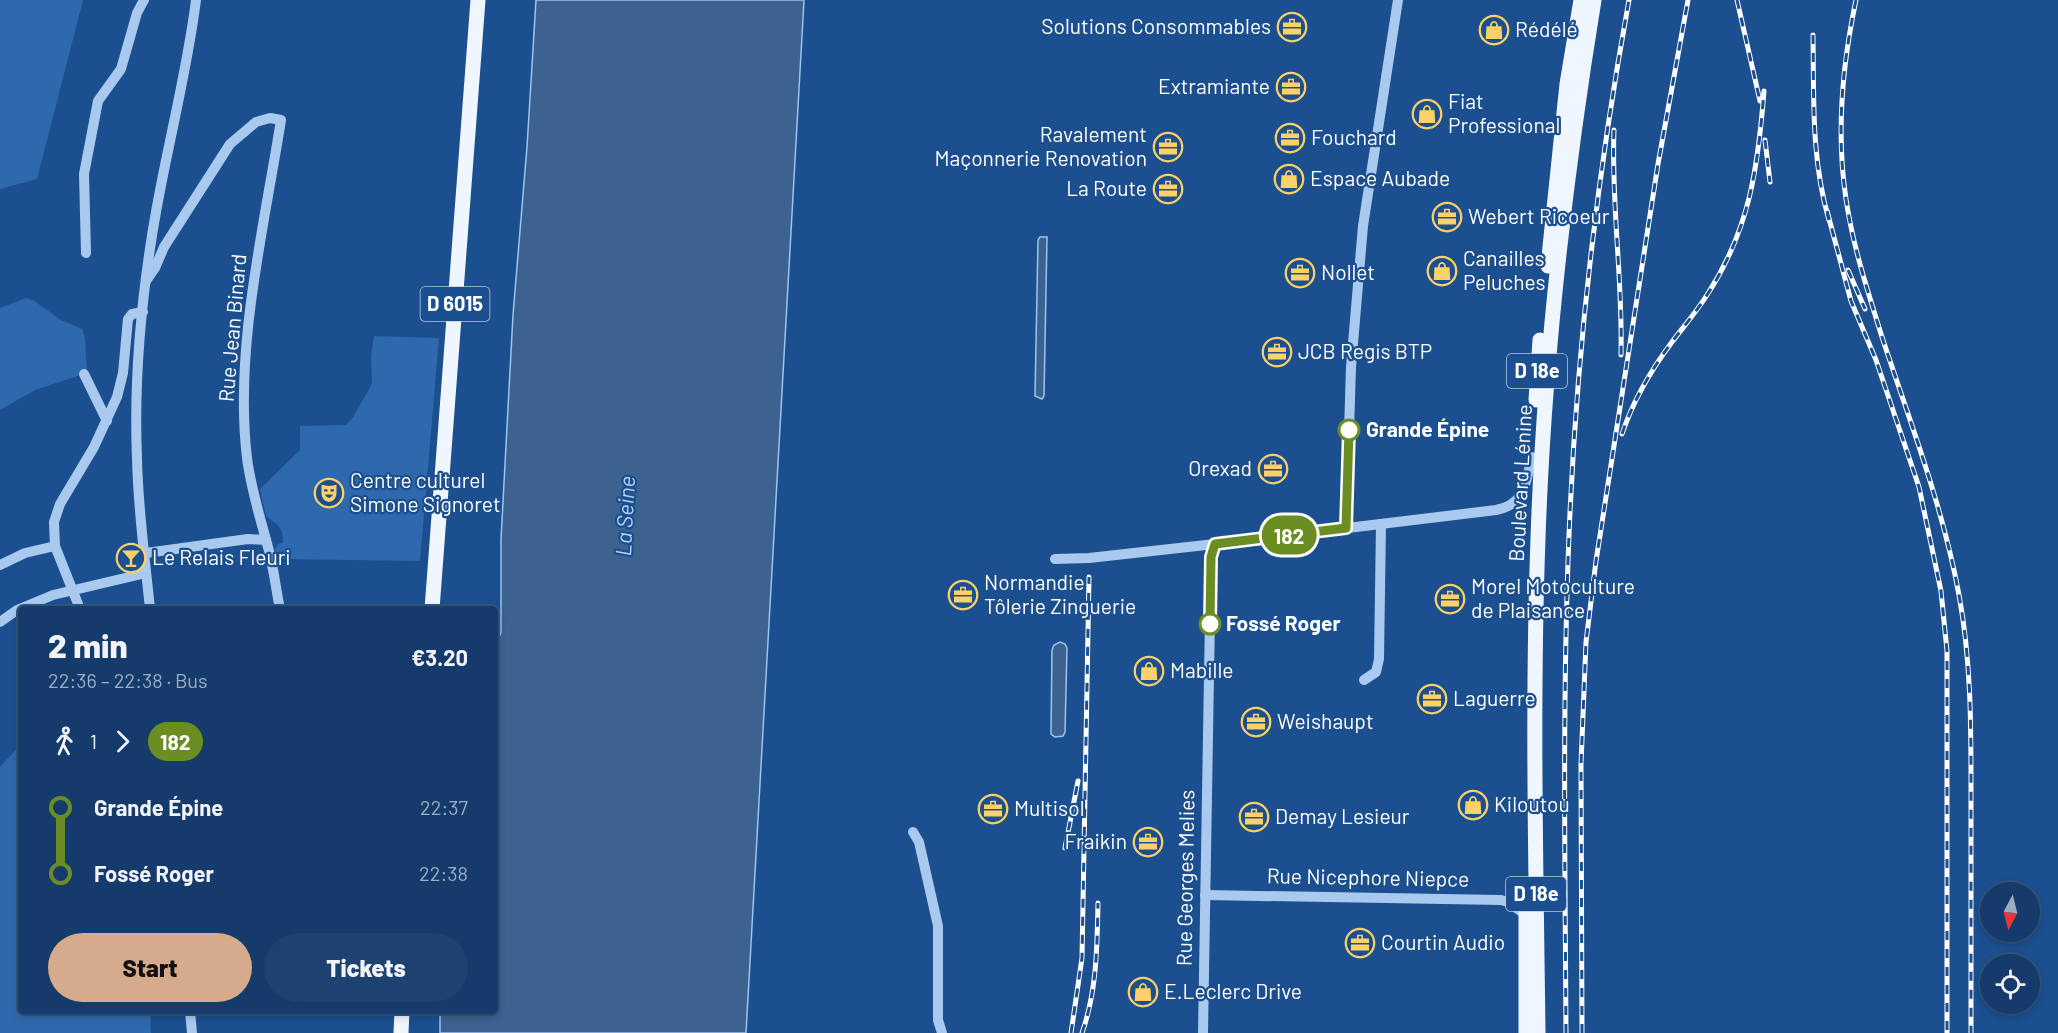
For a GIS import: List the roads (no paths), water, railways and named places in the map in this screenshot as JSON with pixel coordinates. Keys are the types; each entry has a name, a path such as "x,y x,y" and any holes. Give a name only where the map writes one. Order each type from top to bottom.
{"main road":[{"name":"D 6015","path":"432,606 478,0"},
{"name":"Boulevard Lénine","path":"1531,750 1526,639 1532,457 1553,208 1581,0"},
{"name":"Boulevard Lénine","path":"1531,750 1538,538 1548,372 1564,213 1594,0"},
{"name":"D 18e","path":"1526,1033 1526,915 1531,750"},
{"name":"D 18e","path":"1531,750 1538,1033"},
{"path":"401,1033 402,1014"}],"street":[{"path":"87,253 84,174 98,101 121,69 144,0"},
{"path":"150,606 136,445 137,388 151,240 181,91 196,0"},
{"path":"1346,528 1351,367 1363,226 1398,0"},
{"name":"Rue Jean Binard","path":"146,280 155,268 164,247 230,144 246,128 256,122 270,118 281,120 256,272 246,361 245,398 247,457 251,486 266,540 279,606"},
{"path":"79,606 55,546 53,529 56,514 107,422 121,385 128,319 132,314 143,312"},
{"path":"84,374 107,422"},
{"path":"1055,559 1085,558 1215,544 1507,508 1518,499 1523,490 1532,457"},
{"path":"1364,680 1376,672 1378,666 1381,524"},
{"path":"146,554 248,539 266,540"},
{"name":"Rue Georges Melies","path":"1203,1033 1211,557 1215,544"},
{"path":"0,565 25,553 55,546"},
{"path":"26,606 53,595 146,573"},
{"path":"0,622 18,610"},
{"path":"913,832 919,842 937,915 938,1020 942,1033"},
{"name":"Rue Nicephore Niepce","path":"1205,895 1501,900 1508,902 1526,915"},
{"path":"190,1014 192,1033"}],"water":[{"name":"La Seine","path":"536,0 804,0 746,1033 440,1033 440,1014 498,1014 498,641 501,632 501,539 513,315"},
{"path":"1040,237 1047,237 1044,396 1042,399 1035,396 1038,240"},
{"path":"1060,642 1067,648 1065,732 1063,736 1055,737 1051,734 1052,650 1054,645"}],"railway":[{"path":"1566,1033 1565,707 1570,512 1578,384 1591,255 1608,127 1629,0"},
{"path":"1582,1033 1581,764 1586,642 1596,561 1658,164 1688,0"},
{"path":"1737,0 1760,101"},
{"path":"1856,0 1847,50 1841,124 1843,174 1849,217 1871,303 1925,465 1944,530 1963,621 1970,700 1971,1033"},
{"path":"1813,35 1816,151 1829,220"},
{"path":"1622,434 1637,398 1650,375 1707,295 1733,246 1755,172 1764,91"},
{"path":"1614,130 1621,355"},
{"path":"1765,140 1770,182"},
{"path":"1827,211 1851,301 1876,360 1919,487 1941,591 1947,651 1947,1033"},
{"path":"1848,270 1865,309"},
{"path":"1071,1033 1082,958 1089,577"},
{"path":"1065,848 1078,781"},
{"path":"1082,1033 1093,985 1098,903"}],"place":[{"name":"Solutions Consommables","path":"1292,27"},
{"name":"Rédélé","path":"1494,30"},
{"name":"Extramiante","path":"1291,87"},
{"name":"Fiat Professional","path":"1427,114"},
{"name":"Fouchard","path":"1290,138"},
{"name":"Ravalement Maçonnerie Renovation","path":"1168,147"},
{"name":"Espace Aubade","path":"1289,179"},
{"name":"La Route","path":"1168,189"},
{"name":"Webert Ricoeur","path":"1447,217"},
{"name":"Canailles Peluches","path":"1442,271"},
{"name":"Nollet","path":"1300,273"},
{"name":"JCB Regis BTP","path":"1277,352"},
{"name":"Grande Épine","path":"1349,430"},
{"name":"Orexad","path":"1273,469"},
{"name":"Centre culturel Simone Signoret","path":"329,493"},
{"name":"Le Relais Fleuri","path":"131,558"},
{"name":"Normandie Tôlerie Zinguerie","path":"963,595"},
{"name":"Morel Motoculture de Plaisance","path":"1450,599"},
{"name":"Fossé Roger","path":"1210,624"},
{"name":"Mabille","path":"1149,671"},
{"name":"Laguerre","path":"1432,699"},
{"name":"Weishaupt","path":"1256,722"},
{"name":"Kiloutou","path":"1473,805"},
{"name":"Multisol","path":"993,809"},
{"name":"Demay Lesieur","path":"1254,817"},
{"name":"Fraikin","path":"1148,842"},
{"name":"Courtin Audio","path":"1360,943"},
{"name":"E.Leclerc Drive","path":"1143,992"}]}
